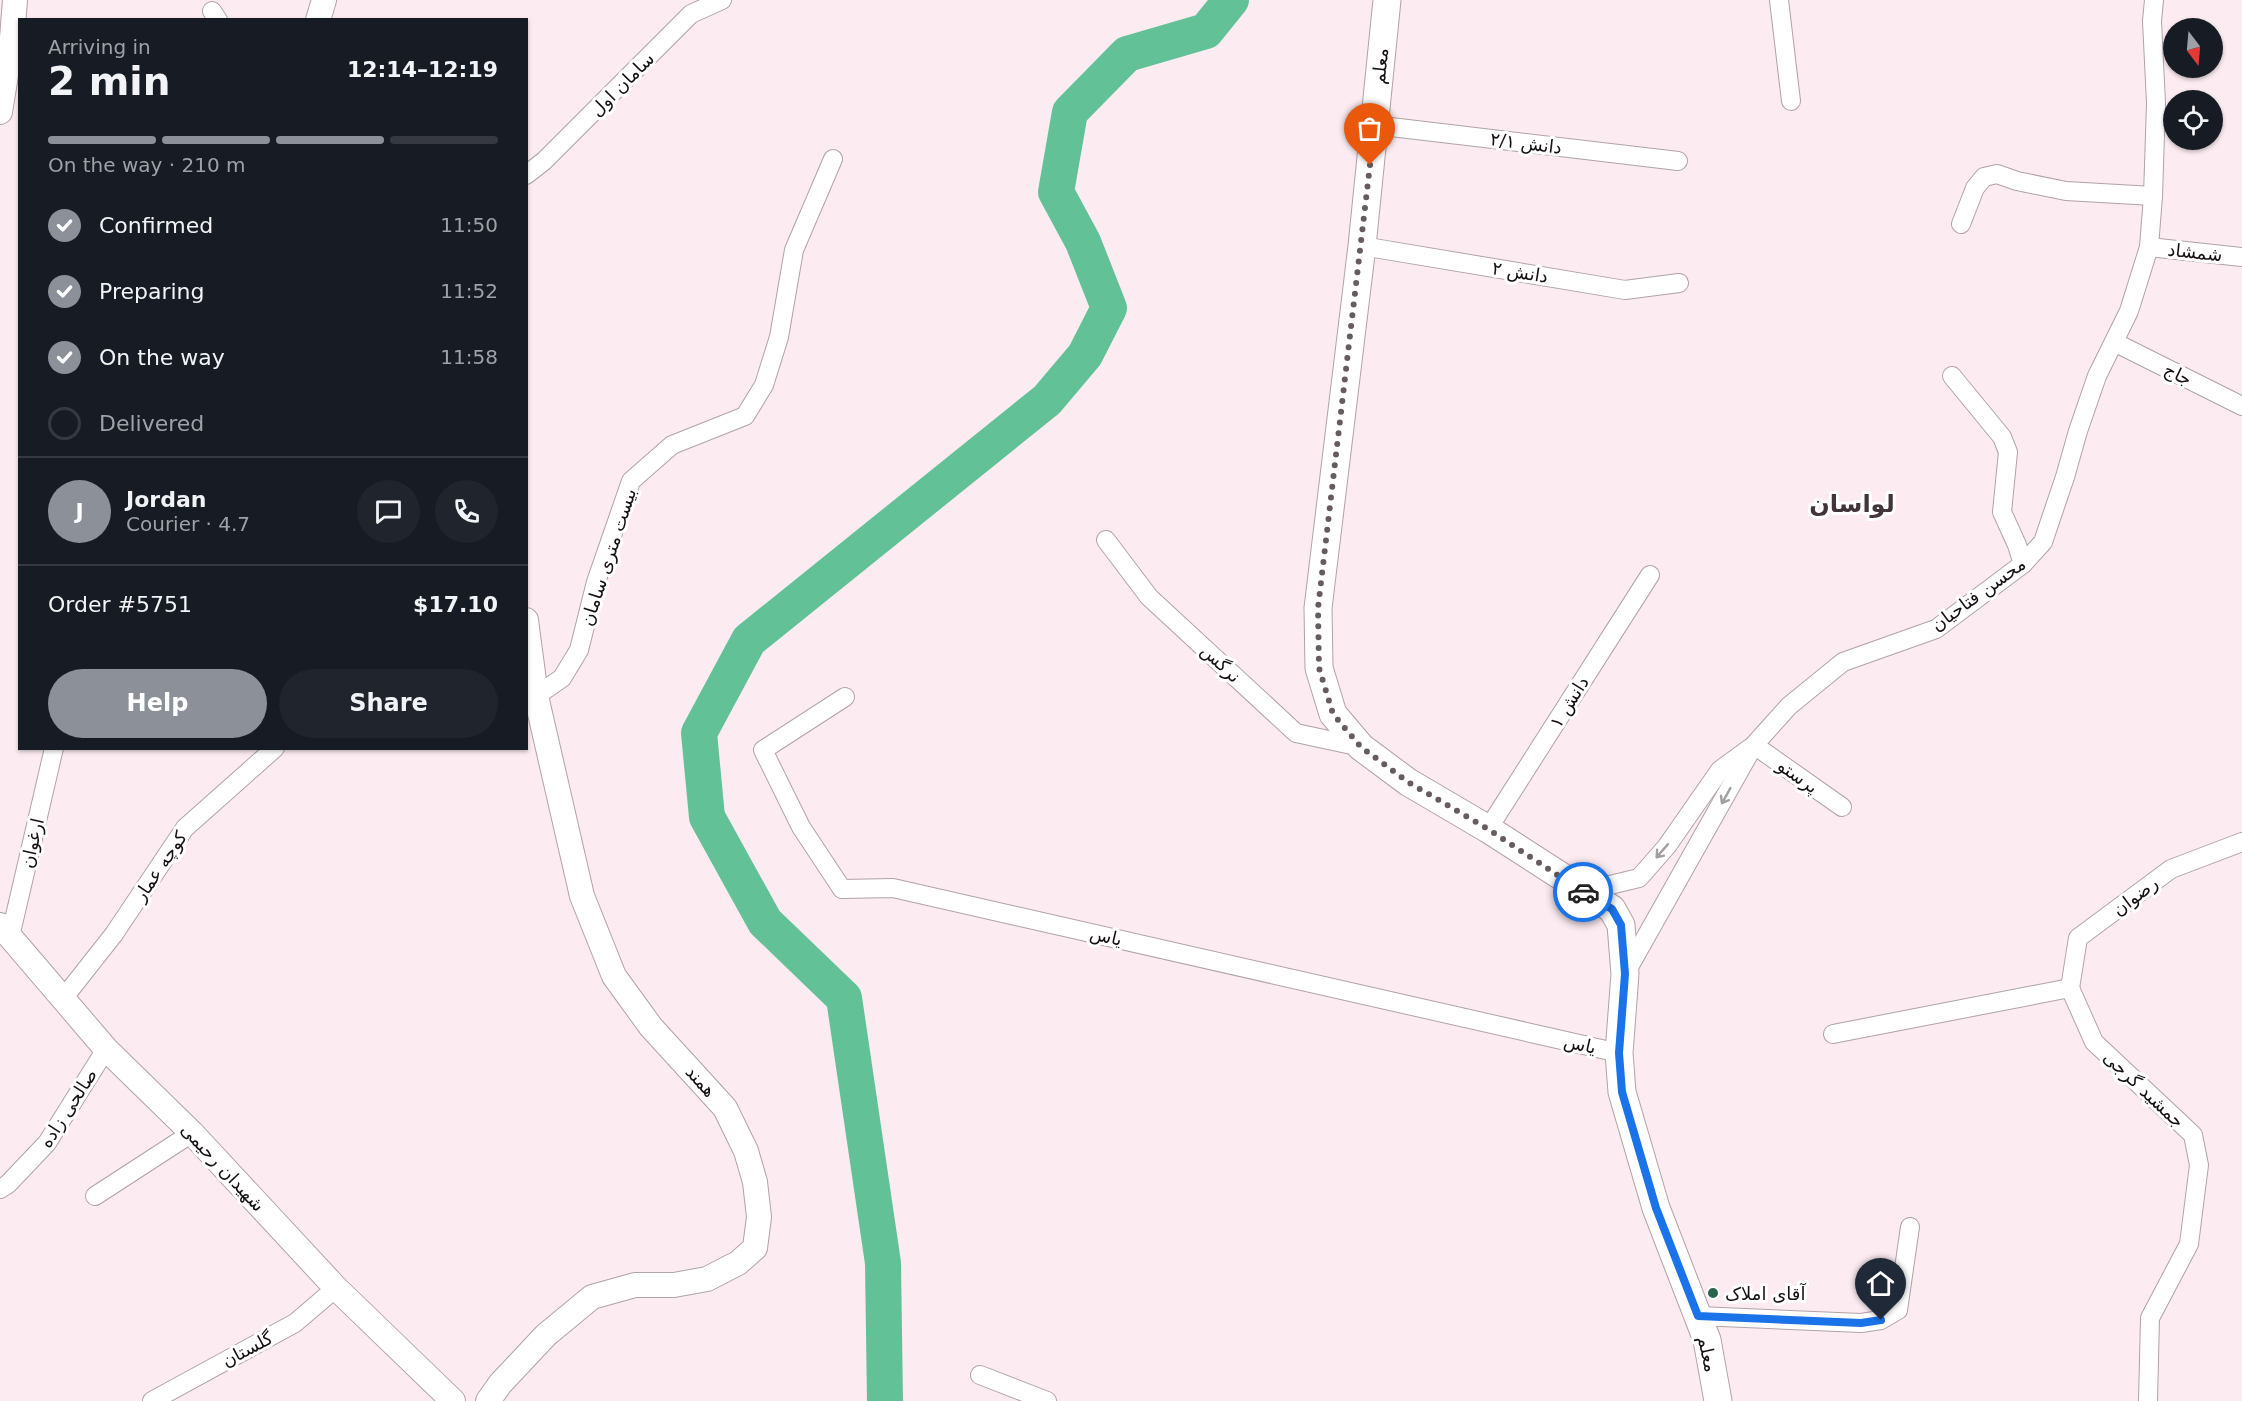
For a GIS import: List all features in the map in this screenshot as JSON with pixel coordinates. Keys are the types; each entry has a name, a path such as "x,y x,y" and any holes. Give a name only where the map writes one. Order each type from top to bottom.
{"main road":[{"name":"معلم","path":"1387,0 1362,246 1318,608 1319,668 1333,714 1361,747 1408,782 1488,829 1612,909 1621,925 1625,974 1619,1053 1622,1092 1656,1208 1707,1340 1718,1401"}],"street":[{"path":"0,112 16,41 15,0"},
{"path":"319,18 324,0"},
{"name":"سامان اول","path":"528,173 544,161 691,14 722,0"},
{"path":"1779,0 1791,101"},
{"name":"محسن فتاحیان","path":"1625,974 1754,745 1789,706 1843,662 1936,629 2023,564 2043,542 2097,376 2129,310 2149,247 2156,103 2152,21 2154,0"},
{"name":"دانش ۲/۱","path":"1374,125 1678,160"},
{"name":"بیست متری سامان","path":"536,696 561,678 579,650 596,582 631,481 672,445 745,416 764,385 779,337 794,250 833,159"},
{"path":"1961,224 1975,188 1984,177 1997,174 2017,181 2066,191 2153,196"},
{"name":"دانش ۲","path":"1362,246 1625,290 1679,283"},
{"name":"شمشاد","path":"2149,247 2242,257"},
{"name":"جاج","path":"2114,342 2242,406"},
{"path":"1952,376 2002,437 2008,453 2002,512 2018,546 2023,564"},
{"name":"نرگس","path":"1106,540 1149,597 1296,733 1361,747"},
{"name":"دانش ۱","path":"1488,829 1650,574"},
{"name":"همند","path":"488,1401 500,1384 546,1335 592,1298 635,1286 674,1286 707,1279 738,1263 755,1248 759,1217 755,1182 746,1151 725,1108 651,1027 614,976 582,896 536,696 528,635"},
{"name":"یاس","path":"844,697 763,750 801,827 842,889 893,888 1619,1053"},
{"path":"1576,887 1610,885 1639,878 1667,846 1720,770 1754,745"},
{"name":"پرستو","path":"1754,745 1842,807"},
{"name":"ارغوان","path":"5,931 53,750"},
{"name":"کوچه عمار","path":"62,1000 114,934 185,828 273,750"},
{"name":"رضوان","path":"2070,988 2078,938 2171,869 2242,842"},
{"name":"شهیدان رحیمی","path":"5,931 62,1000 106,1048 192,1133 336,1288 453,1401"},
{"path":"1833,1034 2070,988"},
{"name":"جمشید گرجی","path":"2070,988 2094,1042 2193,1135 2199,1165 2188,1244 2150,1318 2148,1401"},
{"name":"صالحی زاده","path":"0,1189 8,1185 47,1143 106,1048"},
{"path":"95,1196 192,1133"},
{"path":"1698,1316 1861,1323 1881,1320 1898,1310 1910,1227"},
{"name":"گلستان","path":"152,1401 295,1323 336,1288"},
{"path":"980,1375 1047,1401"}],"waterway":[{"path":"885,1401 883,1263 844,998 765,922 707,817 699,733 749,640 1047,400 1085,355 1109,308 1083,242 1056,192 1070,112 1127,54 1206,31 1231,0"}],"way so far":[{"path":"1370,165 1318,608 1319,668 1333,714 1361,747 1408,782 1488,829 1583,892"}],"place":[{"name":"آقای املاک","path":"1713,1293"}],"district":[{"name":"لواسان","path":"1852,504"}],"route":[{"path":"1583,892 1612,909 1621,925 1625,974 1619,1053 1622,1092 1656,1208 1698,1316 1861,1323 1881,1320"}]}
